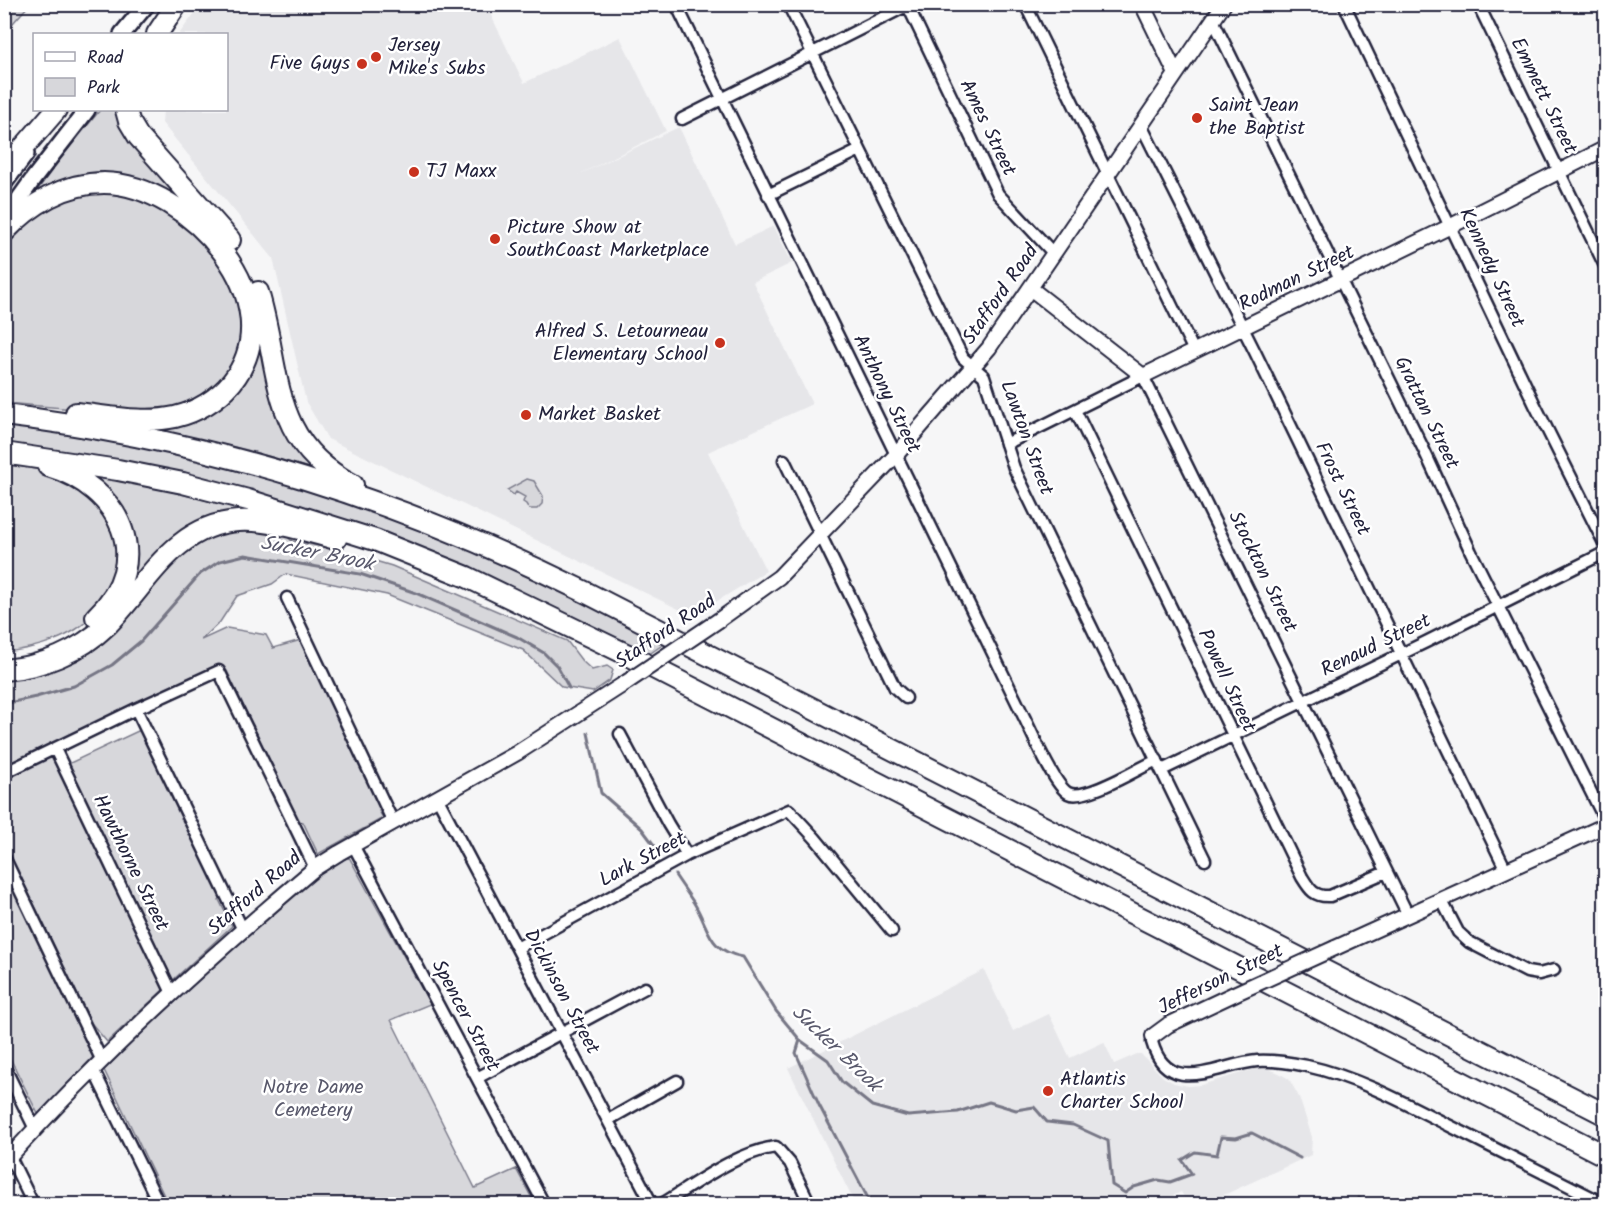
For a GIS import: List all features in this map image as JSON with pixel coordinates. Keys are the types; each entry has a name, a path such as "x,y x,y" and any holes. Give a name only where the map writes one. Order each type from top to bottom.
{"highway":[{"path":"158,33 177,4"},
{"path":"4,165 24,147 55,111"},
{"path":"126,111 138,136 226,234 247,267 262,305 283,405 291,424 308,450 321,464 345,480 587,593 1605,1114"},
{"path":"4,232 34,206 68,189 102,183 141,190 160,198 185,214 216,243 230,263 240,284 249,308 251,325 246,356 235,378 215,399 183,415 148,419 4,408"},
{"path":"4,415 109,430 217,453 333,487 437,524"},
{"path":"4,455 74,462 215,491 364,536 427,560 557,619 1605,1156"},
{"path":"4,455 56,468 96,491 109,505 120,524 124,534 126,556 118,589 105,608 89,623 70,637 51,646 29,654 4,657"},
{"path":"4,670 44,663 83,644 106,625 178,544 207,528 237,521 269,524 374,549 557,619"}],"main road":[{"path":"123,33 147,4"},
{"path":"148,33 171,4"},
{"path":"4,183 60,111"},
{"path":"4,220 86,111"}],"street":[{"name":"Anthony Street","path":"676,4 1049,767 1062,788 1071,794"},
{"name":"Lawton Street","path":"788,4 963,358 984,376 1014,468 1205,860"},
{"path":"1024,4 1194,351"},
{"path":"1142,4 1176,74"},
{"name":"Stafford Road","path":"7,1160 98,1065 172,993 315,868 517,753 627,682 779,577 896,455 974,367 1224,4"},
{"name":"Kennedy Street","path":"1344,4 1605,547"},
{"name":"Emmett Street","path":"1478,4 1605,268"},
{"path":"682,119 908,5"},
{"name":"Ames Street","path":"908,5 998,194 1054,254"},
{"name":"Grattan Street","path":"1213,20 1605,823"},
{"name":"Frost Street","path":"1141,125 1243,327 1506,870"},
{"name":"Rodman Street","path":"1006,444 1605,148"},
{"path":"768,195 860,150"},
{"name":"Stockton Street","path":"1030,288 1143,376 1270,630 1302,701 1408,915"},
{"name":"Powell Street","path":"1075,410 1232,736 1302,877 1314,895 1330,896 1386,872"},
{"path":"784,460 895,687 906,698"},
{"name":"Renaud Street","path":"1071,794 1090,792 1232,736 1605,552"},
{"path":"287,598 393,822"},
{"path":"4,773 219,671 315,868"},
{"path":"136,709 243,930"},
{"path":"620,734 687,855"},
{"name":"Hawthorne Street","path":"55,748 172,993"},
{"name":"Dickinson Street","path":"437,797 652,1204"},
{"name":"Lark Street","path":"517,948 687,855 789,810 815,838 892,932"},
{"name":"Jefferson Street","path":"1605,823 1168,1025 1153,1036 1152,1042 1159,1057 1167,1066 1186,1075 1208,1073 1258,1061 1310,1067 1348,1079 1396,1099 1605,1204"},
{"name":"Spencer Street","path":"353,845 544,1204"},
{"path":"4,857 159,1204"},
{"path":"1441,899 1458,932 1469,942 1527,972 1539,974 1554,970"},
{"path":"477,1078 645,988"},
{"path":"4,1066 35,1129"},
{"path":"608,1120 677,1081"},
{"path":"662,1204 712,1173 753,1153 775,1148 780,1150 790,1163 810,1204"},
{"path":"7,1160 33,1204"}],"shaded area":[{"path":"201,5 486,5 524,83 620,37 666,131 576,176 679,127 735,244 774,226 792,263 753,282 812,404 708,452 766,571 693,616 328,439 306,402 273,258 162,123 163,111 228,111 228,33 180,33"},
{"name":"Atlantis Charter School","path":"984,970 1013,1031 1049,1014 1070,1058 1104,1042 1114,1064 1141,1054 1163,1077 1174,1083 1188,1086 1201,1085 1258,1068 1279,1073 1289,1079 1299,1097 1312,1137 1311,1155 1204,1204 1188,1204 1181,1192 1156,1204 855,1204 788,1068"}],"green space":[{"path":"4,5 29,5 5,32"},
{"path":"99,111 122,111 195,207 138,184 34,195"},
{"path":"99,190 156,202 211,245 242,299 241,359 203,402 144,415 5,403 5,242 50,203"},
{"path":"256,318 315,466 312,469 247,450 150,428 215,405"},
{"path":"5,422 215,459 461,541 668,641 645,657 407,546 5,448"},
{"path":"5,464 47,471 108,511 122,560 93,614 76,630 53,641 5,652"},
{"path":"92,476 165,490 261,514 230,518 121,603 131,566 90,480"},
{"path":"527,479 534,481 543,496 542,504 537,509 529,509 523,502 525,497 516,492 514,495 507,490"},
{"path":"227,529 282,532 292,541 335,549 392,566 567,641 592,670 607,666 613,670 610,680 593,692 562,687 523,650 387,595 286,574 272,584 237,596 220,622 201,640 227,628 266,635 273,648 301,640 381,809 379,811 383,818 318,854 303,822 298,821 227,671 216,666 5,768 5,676 42,669 177,552"},
{"path":"142,731 232,926 173,980 69,765"},
{"path":"51,756 54,757 163,987 163,990 107,1042 92,1024 5,844 5,779"},
{"name":"Notre Dame Cemetery","path":"349,857 430,1004 391,1020 475,1188 516,1169 535,1204 168,1204 104,1070 290,898 312,880"},
{"path":"5,869 93,1057 38,1114 5,1048"}],"waterway":[{"name":"Sucker Brook","path":"4,704 74,686 112,665 141,641 200,574 220,561 245,555 360,574 416,593 517,637 544,653 557,666 569,688"},
{"name":"Sucker Brook","path":"588,733 601,793 642,829 660,853"},
{"name":"Sucker Brook","path":"675,875 694,903 716,944 731,954 743,957 776,1011 800,1040 828,1060 842,1082 872,1106 908,1116 958,1112 989,1102 1016,1110 1034,1107 1047,1122 1073,1125 1108,1141 1112,1185 1125,1193 1134,1187 1158,1180 1170,1182 1192,1174 1182,1160 1195,1152 1217,1155 1221,1137 1236,1138 1252,1133 1300,1158"},
{"path":"800,1040 796,1053 819,1105 871,1204"},
{"name":"Sucker Brook","path":"1359,1198 1372,1204"}],"place":[{"name":"Jersey Mike's Subs","path":"376,57"},
{"name":"Five Guys","path":"362,64"},
{"name":"Saint Jean the Baptist","path":"1197,118"},
{"name":"TJ Maxx","path":"414,172"},
{"name":"Picture Show at SouthCoast Marketplace","path":"495,239"},
{"name":"Alfred S. Letourneau Elementary School","path":"720,343"},
{"name":"Market Basket","path":"526,415"},
{"name":"Atlantis Charter School","path":"1048,1091"}]}
